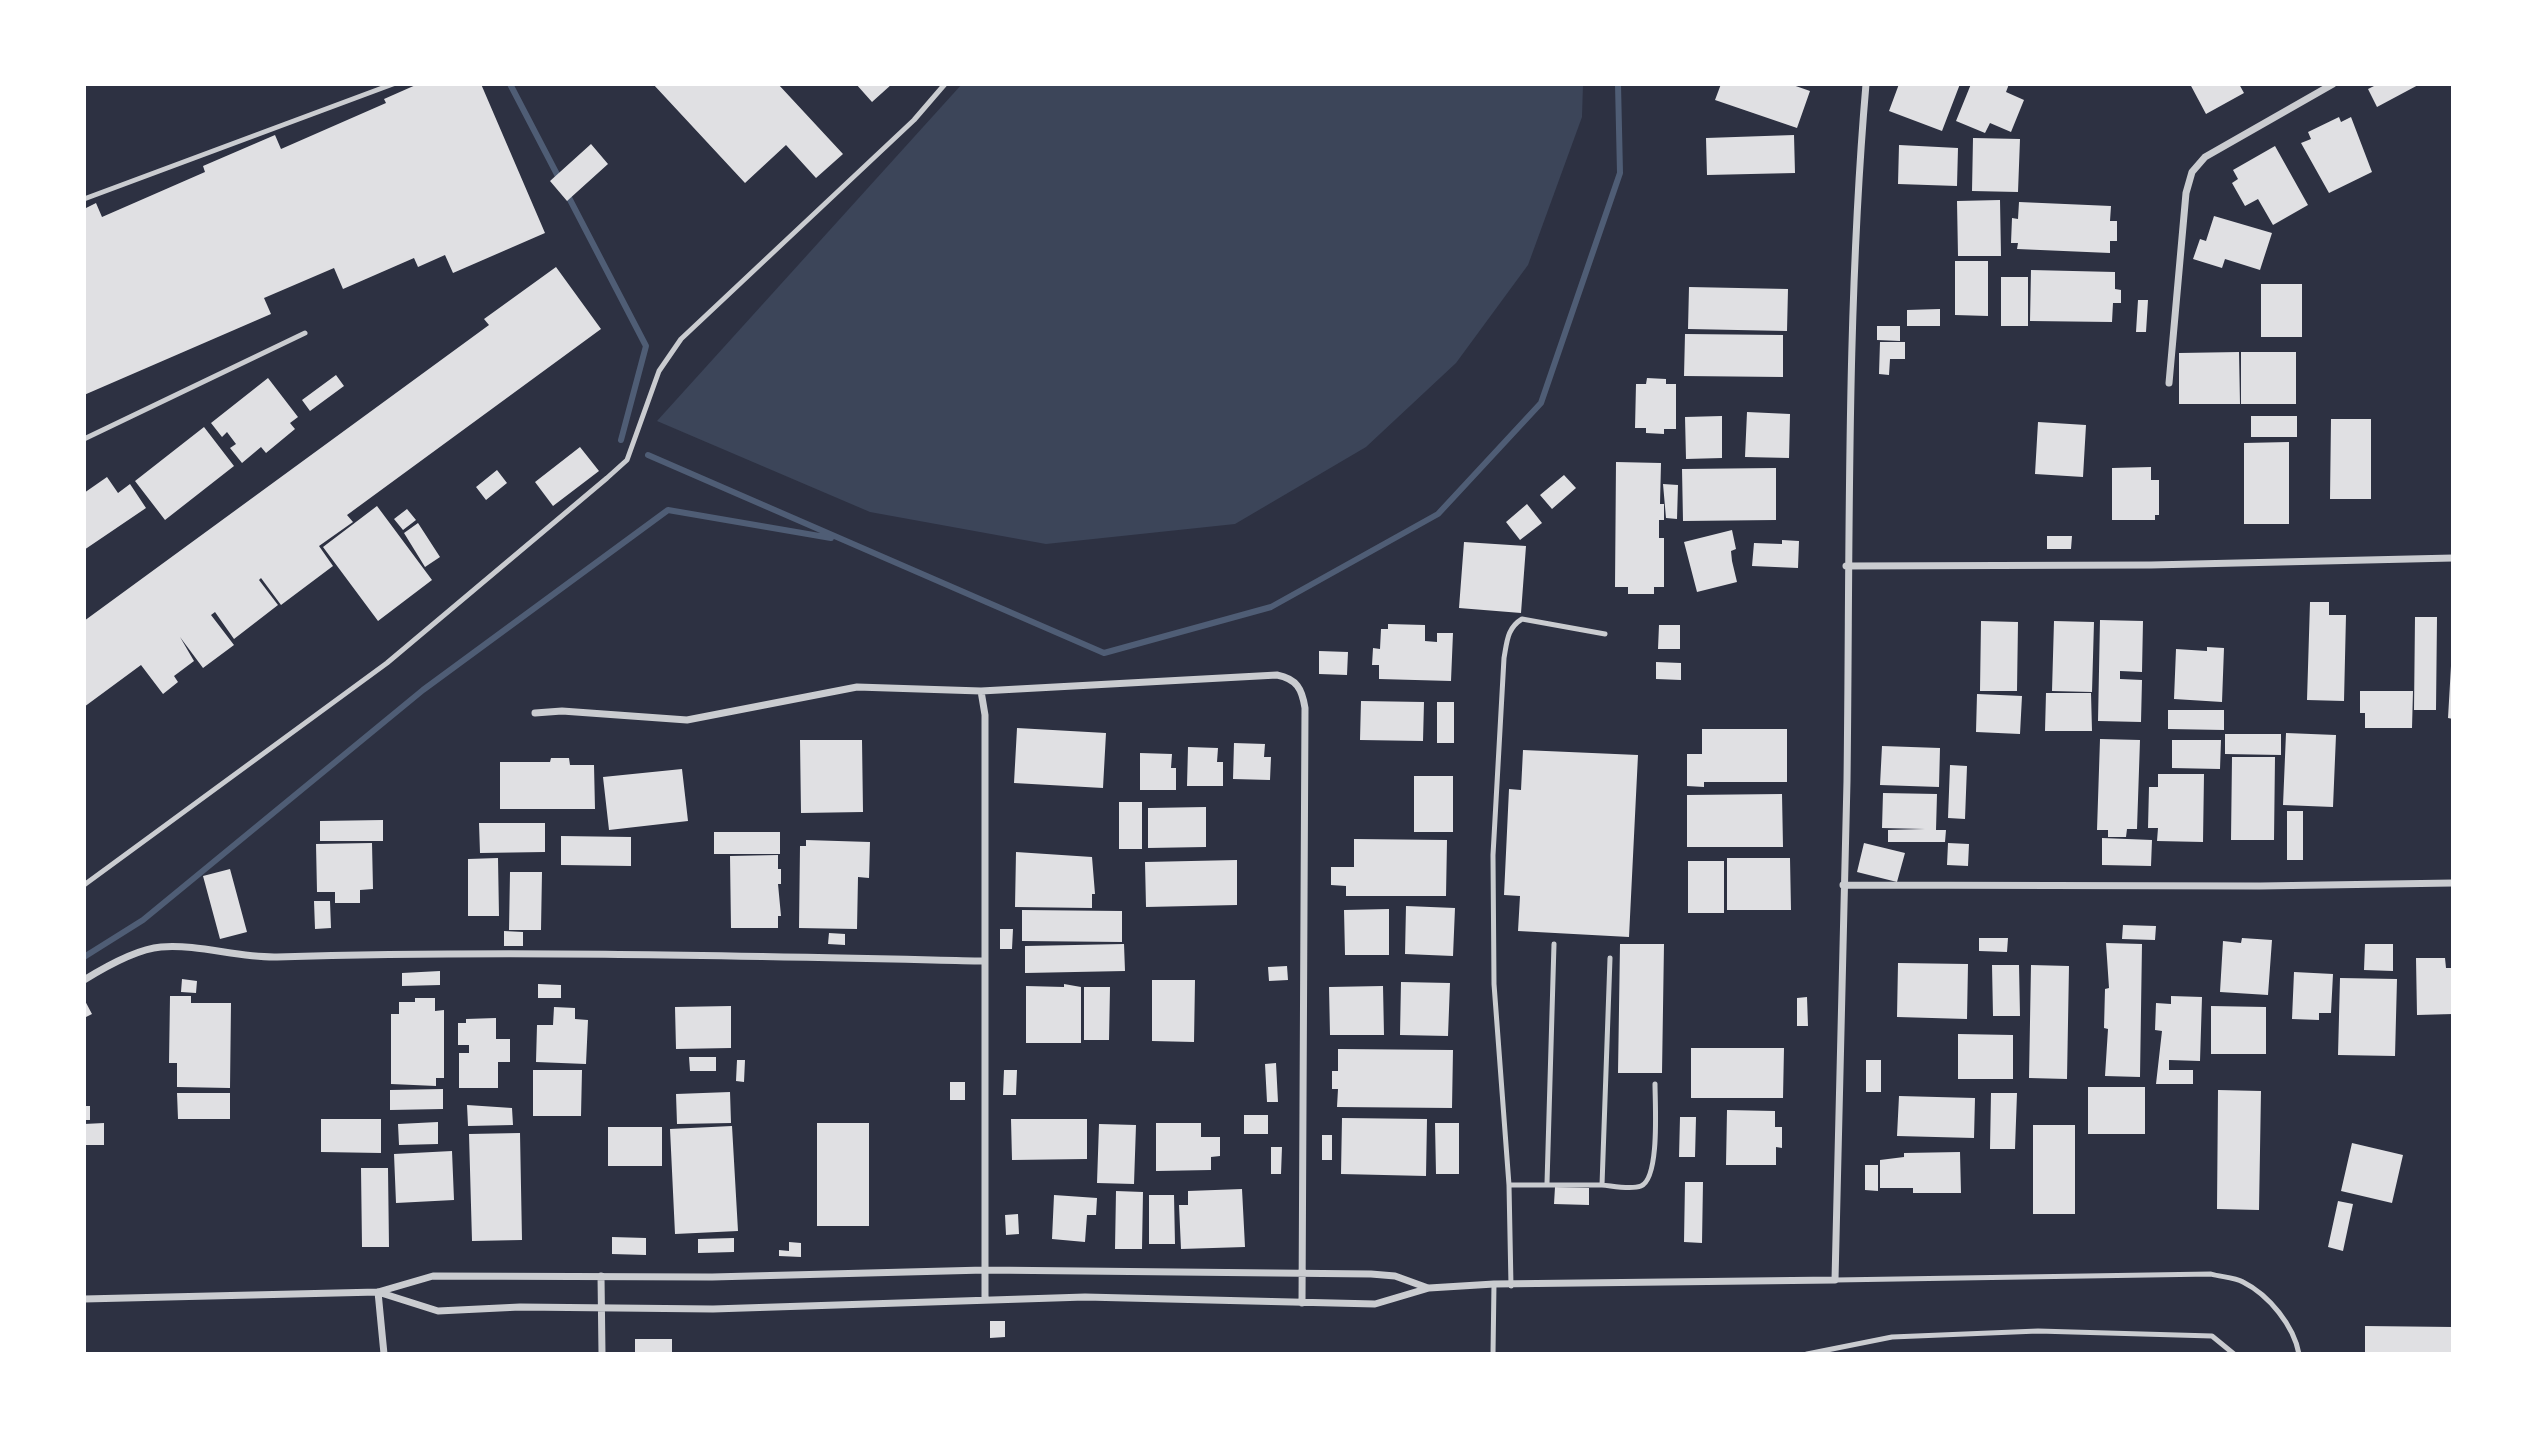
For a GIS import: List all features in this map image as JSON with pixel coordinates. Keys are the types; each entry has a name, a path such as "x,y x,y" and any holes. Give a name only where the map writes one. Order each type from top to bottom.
{"street":[{"path":"378,1292 438,1311 601,1307 713,1309 1085,1297 1375,1304 1429,1288 1494,1284 1511,1286 1835,1280 1846,566 1857,218 1866,84"},
{"path":"2169,383 2186,193 2192,173 2205,157 2333,84"},
{"path":"1846,566 2151,565 2453,558"},
{"path":"535,713 562,711 687,720 857,687 981,691 1277,675 1287,677 1302,691 1304,721 1301,1303"},
{"path":"981,691 985,715 985,1299"},
{"path":"1843,885 2222,887 2453,883"},
{"path":"84,980 159,947 197,948 256,957 461,952 984,961"},
{"path":"84,1299 378,1292 433,1276 712,1277 985,1270 1395,1276 1429,1288"},
{"path":"601,1276 602,1354"},
{"path":"378,1292 384,1354"}],"lane":[{"path":"84,199 393,84"},
{"path":"84,885 387,663 627,460 659,371 681,339 914,120 945,84"},
{"path":"84,439 305,333"},
{"path":"1511,1286 1508,1185 1494,984 1493,855 1504,658 1509,632 1513,624 1522,619 1605,634"},
{"path":"1547,1183 1554,944"},
{"path":"1602,1185 1610,958"},
{"path":"1508,1185 1547,1183 1638,1187 1646,1183 1653,1167 1656,1084"},
{"path":"1835,1280 2211,1275 2243,1282 2279,1311 2296,1341 2299,1354"},
{"path":"1493,1354 1494,1284"},
{"path":"1807,1354 1892,1337 2038,1331 2212,1336 2234,1354"}],"shaded area":[{"path":"962,84 1583,84 1582,117 1528,265 1456,363 1366,447 1235,524 1046,544 870,512 657,421"}],"building":[{"path":"418,84 481,84 545,233 453,273 445,255 418,267 414,258 343,289 334,268 264,298 271,314 84,395 84,209 96,203 102,217 205,172 203,166 275,135 281,149 386,103 384,99"},
{"path":"653,84 778,84 843,154 816,178 786,145 745,183"},
{"path":"856,84 892,84 872,102"},
{"path":"1721,84 1790,84 1810,91 1797,128 1715,100"},
{"path":"1899,84 1960,84 1942,131 1889,111"},
{"path":"1971,84 2009,84 2006,92 2024,100 2011,132 1990,123 1985,133 1956,121"},
{"path":"2190,84 2239,84 2244,93 2206,114"},
{"path":"2378,84 2420,84 2377,107 2368,89"},
{"path":"2339,117 2341,122 2351,117 2372,172 2329,193 2301,143 2311,139 2308,132"},
{"path":"1794,135 1795,173 1707,175 1706,138"},
{"path":"1973,138 2020,139 2018,192 1972,191"},
{"path":"591,144 608,164 567,201 550,181"},
{"path":"1899,145 1958,148 1957,186 1898,184"},
{"path":"2275,146 2308,205 2273,225 2258,199 2245,206 2232,183 2238,179 2233,170"},
{"path":"2000,200 2001,256 1958,256 1957,201"},
{"path":"2019,202 2111,206 2110,221 2117,221 2117,241 2110,241 2110,253 2017,249 2018,243 2011,243 2012,218 2018,219"},
{"path":"2214,216 2272,233 2260,270 2225,259 2222,268 2193,259 2200,239 2206,241"},
{"path":"1955,261 1988,261 1988,316 1955,315"},
{"path":"556,267 601,329 347,515 353,522 319,546 333,566 281,605 261,578 259,580 278,605 234,639 215,612 211,615 234,645 203,668 180,637 194,661 174,676 178,682 163,694 141,665 84,707 84,621 489,325 484,319"},
{"path":"2031,270 2115,272 2115,289 2121,290 2121,303 2113,303 2112,322 2030,321"},
{"path":"2001,277 2028,277 2028,326 2001,326"},
{"path":"2261,284 2302,284 2302,337 2261,337"},
{"path":"1689,287 1788,289 1787,331 1688,329"},
{"path":"2138,300 2148,300 2146,332 2136,332"},
{"path":"1940,309 1940,326 1907,326 1907,310"},
{"path":"1877,326 1900,326 1900,341 1877,340"},
{"path":"1685,334 1783,335 1783,377 1684,376"},
{"path":"1880,342 1905,342 1905,359 1890,359 1889,375 1879,374"},
{"path":"2239,352 2240,404 2179,404 2179,353"},
{"path":"2241,352 2296,352 2296,404 2241,404"},
{"path":"336,375 344,386 310,411 302,400"},
{"path":"268,378 298,417 290,423 295,429 266,453 261,447 242,463 230,448 236,444 227,432 222,437 211,423"},
{"path":"1647,378 1666,379 1666,384 1676,384 1676,429 1664,429 1664,434 1646,433 1646,428 1635,428 1636,384 1646,384"},
{"path":"1747,412 1790,414 1789,458 1745,457"},
{"path":"1722,416 1722,458 1686,459 1685,417"},
{"path":"2251,416 2297,416 2297,437 2251,437"},
{"path":"2331,419 2371,419 2371,499 2330,499"},
{"path":"2038,422 2086,425 2083,477 2035,474"},
{"path":"204,427 234,466 165,520 135,481"},
{"path":"2289,442 2289,524 2244,524 2244,443"},
{"path":"580,447 599,471 553,506 535,482"},
{"path":"1616,462 1661,463 1660,504 1664,504 1664,520 1659,520 1659,538 1664,538 1664,587 1654,587 1654,594 1628,594 1628,587 1615,587"},
{"path":"2151,467 2151,480 2159,480 2159,515 2155,515 2155,520 2112,520 2112,468"},
{"path":"1776,468 1776,520 1683,521 1682,469"},
{"path":"497,470 507,483 486,500 476,487"},
{"path":"1564,475 1576,488 1552,509 1540,495"},
{"path":"107,477 118,493 130,484 146,508 84,550 84,493"},
{"path":"1663,484 1678,485 1677,519 1666,518"},
{"path":"1527,504 1542,523 1520,540 1506,522"},
{"path":"377,506 432,580 378,621 323,547"},
{"path":"407,509 416,520 403,530 394,519"},
{"path":"418,523 440,557 425,567 404,533"},
{"path":"1732,530 1736,549 1731,551 1737,582 1697,592 1684,542"},
{"path":"2047,536 2072,536 2071,549 2047,549"},
{"path":"1782,540 1799,541 1798,568 1752,566 1754,543 1782,544"},
{"path":"1464,542 1526,546 1521,613 1459,608"},
{"path":"2310,602 2329,602 2329,615 2346,615 2344,701 2307,700"},
{"path":"2415,617 2437,617 2436,710 2414,710"},
{"path":"2100,620 2143,621 2142,672 2120,671 2120,679 2142,680 2141,722 2098,721"},
{"path":"1981,621 2018,622 2017,691 1980,691"},
{"path":"2054,621 2094,622 2092,692 2052,691"},
{"path":"1388,624 1425,625 1425,641 1437,642 1437,633 1453,633 1451,681 1379,679 1379,665 1372,665 1373,648 1380,649 1381,629 1388,629"},
{"path":"1659,625 1680,625 1680,649 1658,649"},
{"path":"2207,647 2224,648 2222,702 2174,699 2176,649 2207,651"},
{"path":"1319,651 1348,652 1347,675 1319,674"},
{"path":"1656,662 1681,663 1681,680 1656,679"},
{"path":"2453,666 2453,719 2448,718"},
{"path":"2360,691 2413,691 2412,728 2365,728 2365,713 2360,713"},
{"path":"2046,693 2091,693 2092,731 2045,731"},
{"path":"1977,694 2022,696 2020,734 1976,732"},
{"path":"1361,701 1424,702 1423,741 1360,740"},
{"path":"1437,702 1454,702 1454,743 1437,743"},
{"path":"2168,710 2224,710 2224,730 2168,729"},
{"path":"1017,728 1106,733 1103,788 1014,783"},
{"path":"1702,729 1787,729 1787,782 1704,782 1704,787 1687,786 1687,754 1702,754"},
{"path":"2286,733 2336,735 2333,807 2283,805"},
{"path":"2225,734 2281,734 2281,755 2225,754"},
{"path":"2100,739 2140,740 2137,829 2127,829 2126,837 2108,837 2108,830 2097,830"},
{"path":"800,740 862,740 863,812 801,813"},
{"path":"2172,740 2221,740 2220,769 2172,768"},
{"path":"1234,743 1265,744 1264,757 1271,757 1270,780 1233,779"},
{"path":"1882,746 1940,748 1939,787 1880,785"},
{"path":"1188,747 1218,748 1217,762 1223,762 1223,786 1187,786"},
{"path":"1523,750 1638,755 1629,937 1518,931 1520,896 1504,895 1509,789 1521,790"},
{"path":"1140,753 1172,754 1171,768 1176,768 1176,790 1140,790"},
{"path":"2232,757 2275,757 2274,840 2231,840"},
{"path":"551,758 569,758 570,765 594,765 595,809 500,809 500,762 550,762"},
{"path":"1950,765 1967,766 1965,819 1948,818"},
{"path":"682,769 688,821 609,830 603,777"},
{"path":"2158,774 2204,774 2203,842 2157,841 2158,828 2148,828 2149,787 2158,787"},
{"path":"1414,776 1453,776 1453,832 1414,832"},
{"path":"1883,793 1937,794 1936,830 1946,830 1945,842 1888,842 1888,830 1925,829 1882,828"},
{"path":"1782,794 1783,847 1687,847 1687,795"},
{"path":"1119,802 1142,802 1142,849 1119,849"},
{"path":"1206,807 1206,847 1148,848 1148,808"},
{"path":"2287,811 2303,811 2303,860 2287,860"},
{"path":"383,820 383,841 320,841 320,821"},
{"path":"479,823 545,823 545,852 480,853"},
{"path":"714,832 780,832 780,854 714,854"},
{"path":"561,836 631,837 631,866 561,865"},
{"path":"2102,838 2152,840 2151,866 2102,865"},
{"path":"1354,839 1447,840 1446,896 1346,896 1346,886 1331,885 1331,867 1354,867"},
{"path":"806,840 870,842 869,878 858,877 857,929 799,928 800,846 806,846"},
{"path":"372,843 373,889 360,890 360,903 335,903 335,892 317,892 316,844"},
{"path":"1864,843 1905,853 1897,882 1857,872"},
{"path":"1948,843 1969,844 1968,866 1947,865"},
{"path":"1016,852 1092,857 1095,894 1092,894 1092,908 1015,907"},
{"path":"778,855 778,869 781,869 781,884 778,884 781,916 778,916 778,928 731,928 730,856"},
{"path":"498,858 499,916 468,916 468,859"},
{"path":"1727,858 1790,858 1791,910 1727,910"},
{"path":"1237,860 1237,905 1146,907 1145,862"},
{"path":"1688,861 1724,861 1724,913 1688,913"},
{"path":"230,869 247,932 220,939 203,876"},
{"path":"510,872 542,872 541,930 509,930"},
{"path":"314,901 330,901 331,928 315,929"},
{"path":"1406,906 1455,908 1453,956 1405,954"},
{"path":"1389,909 1389,955 1345,955 1344,910"},
{"path":"1022,910 1122,911 1122,942 1022,941"},
{"path":"2123,925 2156,926 2155,940 2122,939"},
{"path":"1000,929 1013,929 1012,949 1000,949"},
{"path":"504,931 523,932 523,946 504,946"},
{"path":"829,933 845,934 845,945 828,944"},
{"path":"1979,938 2008,938 2007,952 1979,951"},
{"path":"2242,938 2272,940 2268,995 2220,992 2223,941 2241,943"},
{"path":"2106,943 2142,944 2140,1077 2105,1076 2108,1029 2104,1028 2105,989 2109,988"},
{"path":"1124,944 1125,971 1025,973 1025,946"},
{"path":"1620,944 1664,944 1662,1073 1618,1073"},
{"path":"2365,944 2393,944 2393,971 2364,970"},
{"path":"2416,958 2445,958 2446,968 2453,968 2453,1014 2417,1015"},
{"path":"1898,963 1968,964 1967,1019 1897,1017"},
{"path":"1992,965 2019,965 2020,1016 1993,1016"},
{"path":"2031,965 2069,966 2067,1079 2029,1078"},
{"path":"1287,966 1288,980 1269,981 1268,967"},
{"path":"440,971 440,985 402,986 402,973"},
{"path":"2294,972 2333,974 2331,1013 2319,1013 2319,1020 2292,1019"},
{"path":"2340,978 2397,979 2395,1056 2338,1055"},
{"path":"182,979 197,981 196,993 181,992"},
{"path":"1152,980 1195,980 1194,1042 1152,1041"},
{"path":"1401,982 1450,983 1448,1036 1400,1035"},
{"path":"538,984 561,985 561,998 538,998"},
{"path":"1064,984 1081,987 1081,1043 1026,1043 1026,986 1064,987"},
{"path":"1383,986 1384,1035 1330,1035 1329,987"},
{"path":"1084,987 1110,987 1109,1040 1084,1040"},
{"path":"170,996 191,996 191,1003 231,1003 230,1088 177,1087 177,1063 169,1063"},
{"path":"2171,996 2202,997 2200,1061 2169,1060 2169,1070 2193,1070 2193,1084 2156,1084 2162,1031 2155,1030 2156,1003 2171,1004"},
{"path":"1807,997 1808,1026 1797,1026 1797,998"},
{"path":"415,998 435,998 435,1011 444,1010 444,1078 436,1078 436,1086 391,1084 391,1014 399,1014 399,1002 415,1002"},
{"path":"84,999 92,1014 84,1018"},
{"path":"731,1006 731,1048 676,1049 675,1007"},
{"path":"2211,1006 2266,1007 2266,1054 2211,1054"},
{"path":"554,1007 575,1008 575,1019 588,1020 586,1064 536,1062 537,1025 553,1025"},
{"path":"496,1018 496,1039 510,1039 510,1062 498,1062 498,1088 459,1088 459,1053 469,1053 469,1045 458,1045 458,1023 466,1023 466,1019"},
{"path":"1958,1034 2013,1035 2013,1079 1958,1079"},
{"path":"1691,1048 1784,1048 1783,1098 1691,1098"},
{"path":"1338,1049 1453,1050 1452,1108 1337,1107 1338,1089 1332,1089 1332,1071 1338,1071"},
{"path":"689,1057 716,1057 716,1071 690,1071"},
{"path":"737,1060 745,1060 744,1082 736,1081"},
{"path":"1866,1060 1881,1060 1881,1092 1866,1092"},
{"path":"1276,1063 1278,1102 1267,1102 1265,1064"},
{"path":"533,1070 582,1070 581,1116 533,1116"},
{"path":"1004,1070 1017,1070 1016,1095 1003,1095"},
{"path":"950,1082 965,1082 965,1100 950,1100"},
{"path":"2088,1087 2145,1087 2145,1134 2088,1134"},
{"path":"443,1089 443,1109 390,1110 390,1090"},
{"path":"2218,1090 2261,1091 2259,1210 2217,1209"},
{"path":"730,1092 731,1123 677,1124 676,1094"},
{"path":"177,1093 230,1093 230,1119 178,1119"},
{"path":"1991,1093 2017,1093 2015,1149 1990,1149"},
{"path":"1899,1096 1975,1098 1974,1138 1897,1136"},
{"path":"467,1105 512,1108 513,1125 468,1126"},
{"path":"84,1106 90,1106 90,1120 84,1120"},
{"path":"1727,1110 1775,1111 1775,1127 1782,1127 1782,1148 1776,1147 1776,1165 1726,1165"},
{"path":"1244,1115 1268,1115 1268,1134 1244,1134"},
{"path":"1680,1117 1696,1117 1695,1157 1679,1157"},
{"path":"1342,1118 1427,1119 1426,1176 1341,1174"},
{"path":"321,1119 381,1119 381,1153 321,1152"},
{"path":"1011,1119 1087,1119 1087,1159 1012,1160"},
{"path":"438,1122 438,1144 399,1145 398,1124"},
{"path":"104,1123 104,1145 84,1145 84,1124"},
{"path":"817,1123 869,1123 869,1226 817,1226"},
{"path":"1156,1123 1201,1123 1201,1137 1220,1137 1220,1156 1211,1157 1211,1170 1156,1171"},
{"path":"1435,1123 1459,1123 1459,1174 1436,1174"},
{"path":"1099,1124 1136,1125 1134,1184 1097,1183"},
{"path":"2033,1125 2075,1125 2075,1214 2033,1214"},
{"path":"732,1126 738,1231 675,1234 670,1129"},
{"path":"608,1127 662,1127 662,1166 608,1166"},
{"path":"520,1133 522,1240 472,1241 469,1134"},
{"path":"1322,1135 1332,1135 1332,1160 1322,1160"},
{"path":"2352,1143 2403,1155 2392,1203 2341,1191"},
{"path":"1271,1147 1282,1147 1281,1174 1271,1174"},
{"path":"452,1151 454,1200 396,1203 394,1154"},
{"path":"1960,1152 1961,1193 1913,1193 1913,1188 1880,1188 1880,1160 1904,1157 1904,1153"},
{"path":"1865,1165 1878,1165 1878,1191 1865,1190"},
{"path":"361,1168 388,1168 389,1247 362,1247"},
{"path":"1685,1182 1703,1182 1702,1243 1684,1242"},
{"path":"1555,1187 1589,1188 1589,1205 1554,1204"},
{"path":"1242,1189 1245,1247 1181,1249 1179,1205 1188,1205 1188,1191"},
{"path":"1116,1191 1143,1192 1142,1249 1115,1249"},
{"path":"1054,1195 1097,1198 1096,1215 1087,1215 1085,1242 1052,1239"},
{"path":"1149,1195 1174,1195 1175,1244 1149,1244"},
{"path":"2338,1201 2353,1204 2343,1251 2328,1247"},
{"path":"1018,1214 1019,1234 1006,1235 1005,1215"},
{"path":"612,1237 646,1238 646,1255 612,1254"},
{"path":"734,1238 734,1252 698,1253 698,1239"},
{"path":"789,1242 801,1243 801,1257 779,1256 779,1250 789,1251"},
{"path":"990,1321 1005,1321 1005,1337 990,1338"},
{"path":"2365,1326 2453,1327 2453,1354 2365,1354"},
{"path":"635,1339 672,1339 672,1354 635,1354"}],"waterway":[{"path":"510,84 561,182"},
{"path":"648,455 1104,653 1271,607 1438,514 1541,403 1620,173 1618,84"},
{"path":"566,192 646,346 621,440"},
{"path":"84,957 143,920 423,690 668,510 831,538"}]}
